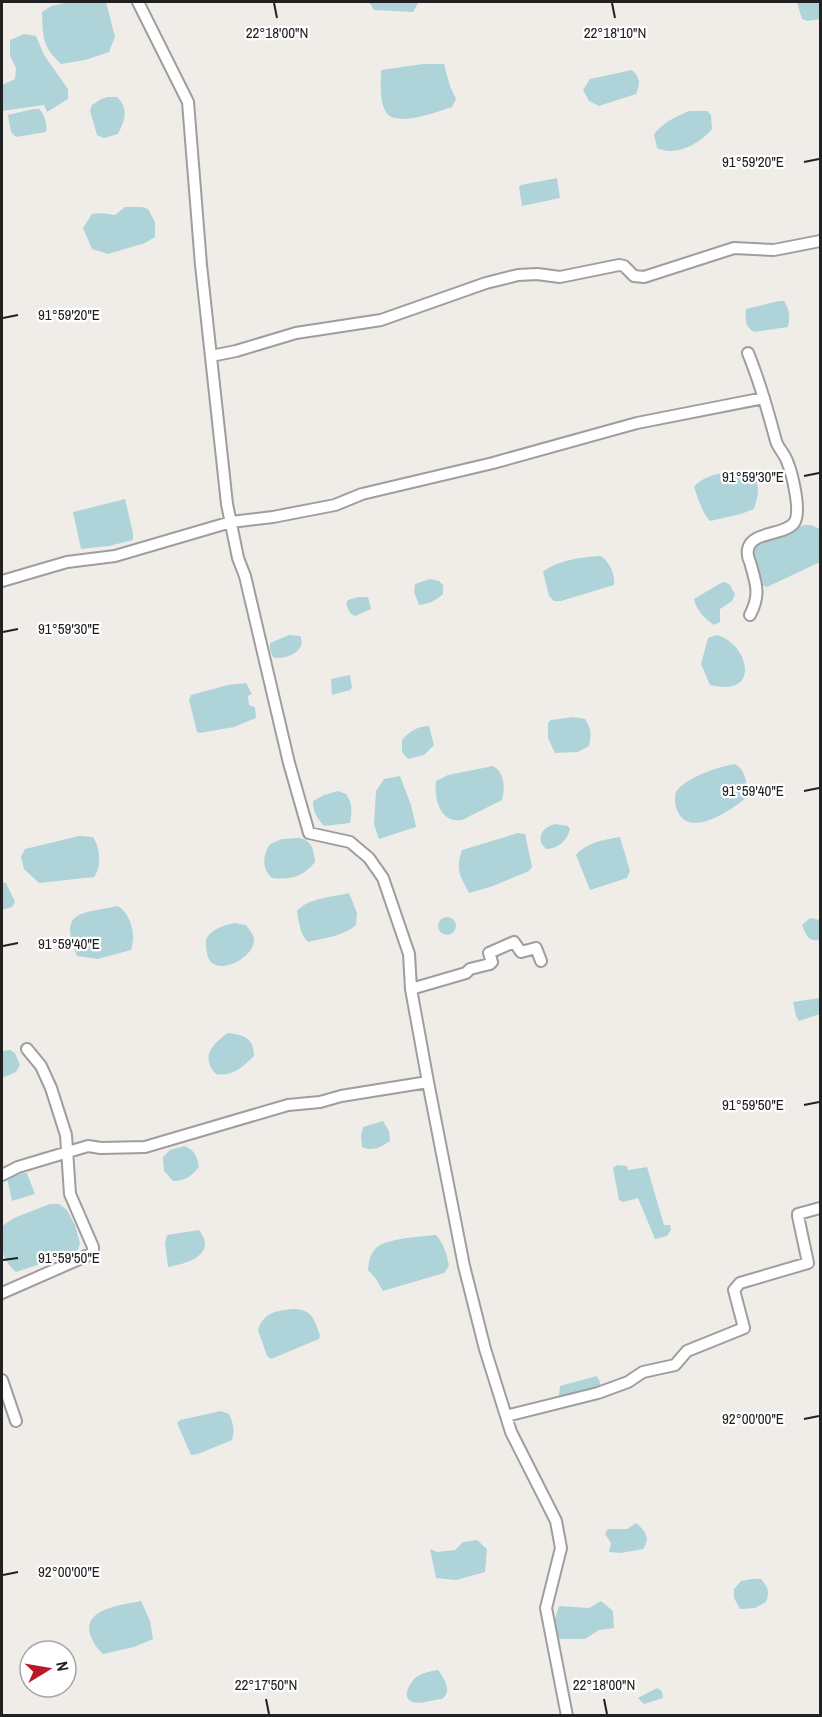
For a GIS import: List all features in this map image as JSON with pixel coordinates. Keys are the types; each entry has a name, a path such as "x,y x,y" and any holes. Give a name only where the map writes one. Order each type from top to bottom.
{"street":[{"path":"138,2 188,102 211,356 231,522 289,763 309,833 350,842 369,858 383,878 409,954 411,989 428,1082 464,1266 485,1349 511,1432 556,1521 561,1548 546,1608 567,1716"},
{"path":"211,356 296,333 381,320 486,283 518,275 537,274 560,277 620,265 634,276 644,277 734,248 774,250 820,241"},
{"path":"748,353 777,443 788,463 797,505 793,525 785,530 763,536 753,541 748,547 747,554 757,587 757,601 750,615"},
{"path":"2,581 67,562 115,556 231,522 335,505 362,494 493,464 637,423 764,398"},
{"path":"411,989 490,964 492,962 489,953 514,942 521,952 536,948 541,961"},
{"path":"2,1293 93,1253 93,1247 70,1194 66,1135 51,1088 42,1066 27,1048"},
{"path":"2,1175 18,1167 88,1146 145,1147 288,1105 320,1102 341,1096 428,1082"},
{"path":"506,1416 598,1393 628,1382 643,1372 675,1365 687,1351 744,1328 734,1290 740,1282 808,1263 798,1216 820,1208"},
{"path":"2,1380 16,1421"}],"water":[{"path":"70,2 106,2 115,37 109,52 85,60 61,64 50,52 43,35 42,12 51,6"},
{"path":"369,2 419,2 413,12 374,10"},
{"path":"797,2 820,2 820,19 808,21 802,19"},
{"path":"24,34 36,36 44,55 68,89 68,99 47,112 44,105 2,111 2,85 15,79 16,68 10,56 10,40"},
{"path":"423,64 444,64 456,99 452,107 407,119 391,117 382,102 381,70"},
{"path":"632,70 639,81 636,94 599,106 589,101 583,90 590,79"},
{"path":"108,97 117,97 121,101 125,115 118,134 104,138 97,135 90,111 92,105"},
{"path":"39,109 42,113 46,123 46,132 16,137 11,132 8,115"},
{"path":"689,111 707,111 711,115 712,129 701,140 687,148 672,151 657,148 654,134 670,120"},
{"path":"557,178 560,198 522,206 519,187 521,185"},
{"path":"125,207 148,209 155,222 155,237 145,243 108,254 92,249 83,228 92,214 115,215"},
{"path":"784,301 787,307 788,327 754,332 749,328 746,322 746,309"},
{"path":"749,470 756,479 758,488 754,509 710,521 702,510 694,487 712,476"},
{"path":"125,499 133,540 109,546 81,549 73,512"},
{"path":"804,525 820,529 820,562 767,587 759,584 753,550 756,544"},
{"path":"601,556 611,569 614,585 561,601 554,601 549,596 543,572 563,562"},
{"path":"430,579 439,581 443,585 443,594 432,602 419,605 414,592 415,584"},
{"path":"725,582 730,585 735,594 732,601 720,609 720,622 714,625 701,614 694,599"},
{"path":"368,597 371,609 355,616 350,613 346,604 348,600"},
{"path":"289,635 300,636 301,646 289,656 273,657 270,643"},
{"path":"716,635 727,639 742,657 745,667 744,676 738,684 727,687 710,685 701,664 708,638"},
{"path":"350,675 352,688 332,695 331,679"},
{"path":"246,683 252,694 248,696 249,705 255,707 256,718 234,727 197,732 189,700 191,695 228,685"},
{"path":"573,717 585,719 589,726 589,746 578,752 555,753 548,738 548,723 551,720"},
{"path":"429,726 434,745 424,755 408,759 402,752 402,740 414,730"},
{"path":"735,764 744,774 748,796 711,819 691,822 683,819 677,810 675,801 676,792 680,787 703,774"},
{"path":"493,766 500,773 503,781 502,800 462,820 448,818 440,809 436,795 436,781 448,775"},
{"path":"400,776 411,805 416,827 379,839 374,824 376,791 384,779"},
{"path":"338,791 346,794 350,801 350,823 324,826 316,815 313,801"},
{"path":"555,824 568,826 569,833 558,846 546,849 541,843 542,833 546,828"},
{"path":"518,833 525,834 532,867 529,871 469,893 460,873 459,863 462,850"},
{"path":"79,836 93,837 97,846 99,863 94,877 39,883 24,869 21,857 25,849"},
{"path":"620,837 630,871 627,878 590,890 576,855 591,844"},
{"path":"299,838 312,846 315,862 306,871 296,876 272,878 266,871 264,862 270,844 282,839"},
{"path":"2,882 6,883 15,902 12,907 2,910"},
{"path":"349,893 357,913 356,925 340,934 308,942 299,924 297,911 308,903"},
{"path":"118,906 127,915 132,926 131,950 98,959 77,956 70,930 76,917 83,913"},
{"path":"447,917 453,920 456,926 453,932 447,935 441,932 438,926 441,920"},
{"path":"810,918 820,920 820,940 810,939 805,932 802,925"},
{"path":"235,923 246,925 253,935 252,948 236,962 229,965 216,965 208,957 206,939 219,928"},
{"path":"820,998 820,1014 799,1021 793,1002"},
{"path":"228,1033 247,1038 254,1050 254,1056 232,1073 216,1074 209,1062 210,1051"},
{"path":"10,1050 15,1053 20,1065 16,1072 2,1078 2,1051"},
{"path":"383,1121 389,1131 390,1141 373,1149 362,1147 363,1127"},
{"path":"184,1146 195,1154 199,1167 188,1177 173,1181 164,1171 163,1157 170,1150"},
{"path":"617,1165 627,1166 628,1170 647,1167 664,1225 670,1225 671,1230 667,1236 655,1239 638,1198 623,1202 619,1200 613,1168"},
{"path":"27,1173 35,1194 12,1201 7,1178"},
{"path":"50,1204 59,1204 67,1210 75,1225 80,1243 77,1252 16,1272 4,1257 2,1226 14,1218"},
{"path":"199,1230 204,1238 203,1251 192,1260 168,1267 165,1243 167,1235"},
{"path":"436,1235 446,1253 449,1266 444,1273 383,1291 368,1270 369,1261 376,1248 395,1240"},
{"path":"299,1309 311,1316 320,1335 319,1339 271,1359 267,1356 258,1330 267,1316"},
{"path":"597,1376 600,1391 563,1400 559,1396 560,1386"},
{"path":"221,1411 229,1414 233,1430 232,1440 191,1455 177,1423 180,1420"},
{"path":"636,1523 642,1528 647,1538 643,1549 621,1553 609,1552 611,1543 605,1534 608,1529 627,1529"},
{"path":"477,1540 487,1549 485,1572 456,1580 436,1578 430,1549 437,1552 455,1550 463,1542"},
{"path":"761,1579 765,1584 768,1589 766,1602 755,1608 740,1609 734,1598 734,1589 741,1581"},
{"path":"141,1601 150,1621 153,1639 134,1647 103,1654 95,1645 90,1634 89,1625 92,1618 106,1609"},
{"path":"601,1601 613,1611 614,1628 599,1630 585,1639 558,1639 554,1622 559,1606 589,1608"},
{"path":"438,1670 447,1688 442,1699 416,1703 407,1698 407,1691 415,1678 426,1672"},
{"path":"657,1688 662,1691 663,1698 644,1704 638,1698"}]}
